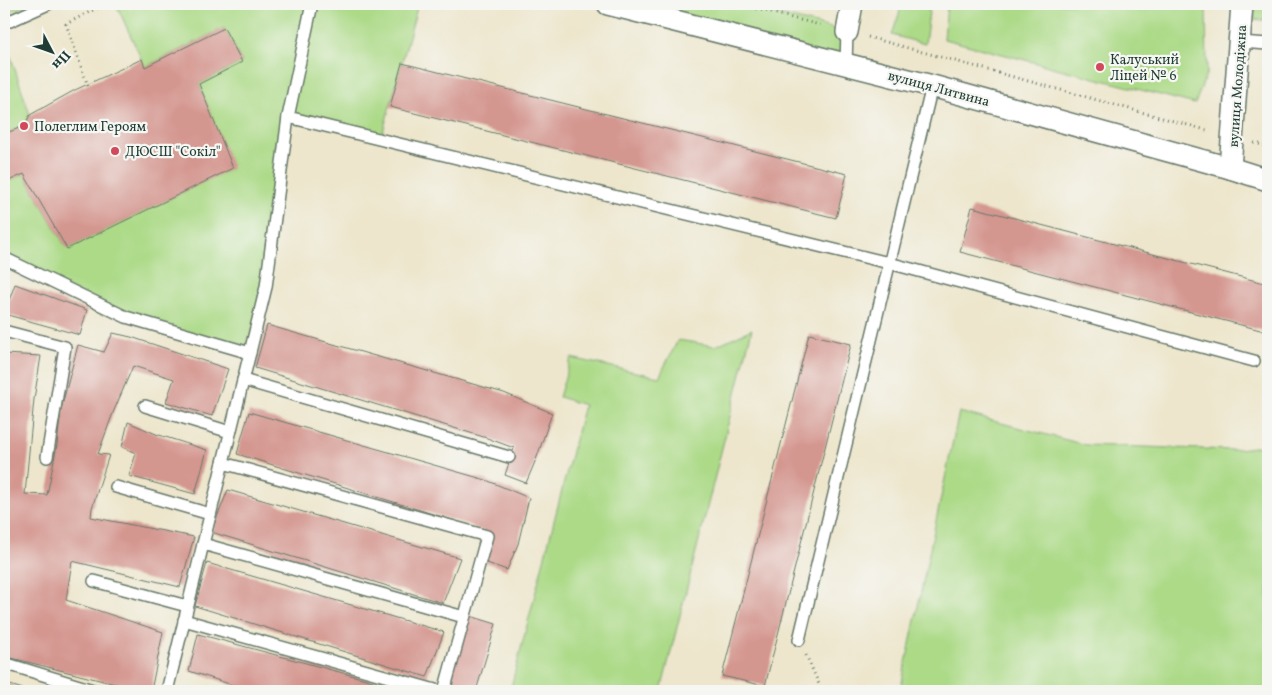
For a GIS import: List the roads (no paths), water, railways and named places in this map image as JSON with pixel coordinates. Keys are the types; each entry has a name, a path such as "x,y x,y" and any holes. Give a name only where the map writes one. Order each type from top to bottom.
{"street":[{"name":"вулиця Литвина","path":"608,4 932,86 1268,180"},
{"path":"847,32 852,4"},
{"name":"вулиця Молодіжна","path":"1230,168 1242,4"}],"lane":[{"path":"4,17 10,21 48,4"},
{"path":"167,691 266,287 288,117 312,4"},
{"path":"846,64 847,32"},
{"path":"1240,42 1268,44"},
{"path":"799,640 932,86"},
{"path":"288,117 889,262 1254,361"},
{"path":"4,258 126,316 250,352"},
{"path":"4,331 65,347 47,457"},
{"path":"243,380 509,457"},
{"path":"145,406 230,432"},
{"path":"223,463 487,536 444,691"},
{"path":"116,487 210,514"},
{"path":"203,544 464,617"},
{"path":"94,581 187,606"},
{"path":"184,620 439,691"},
{"path":"4,663 96,691"}],"place":[{"name":"Калуський Ліцей № 6","path":"1100,67"},
{"name":"Полеглим Героям","path":"24,126"},
{"name":"ДЮСШ \"Сокіл\"","path":"115,151"}]}
